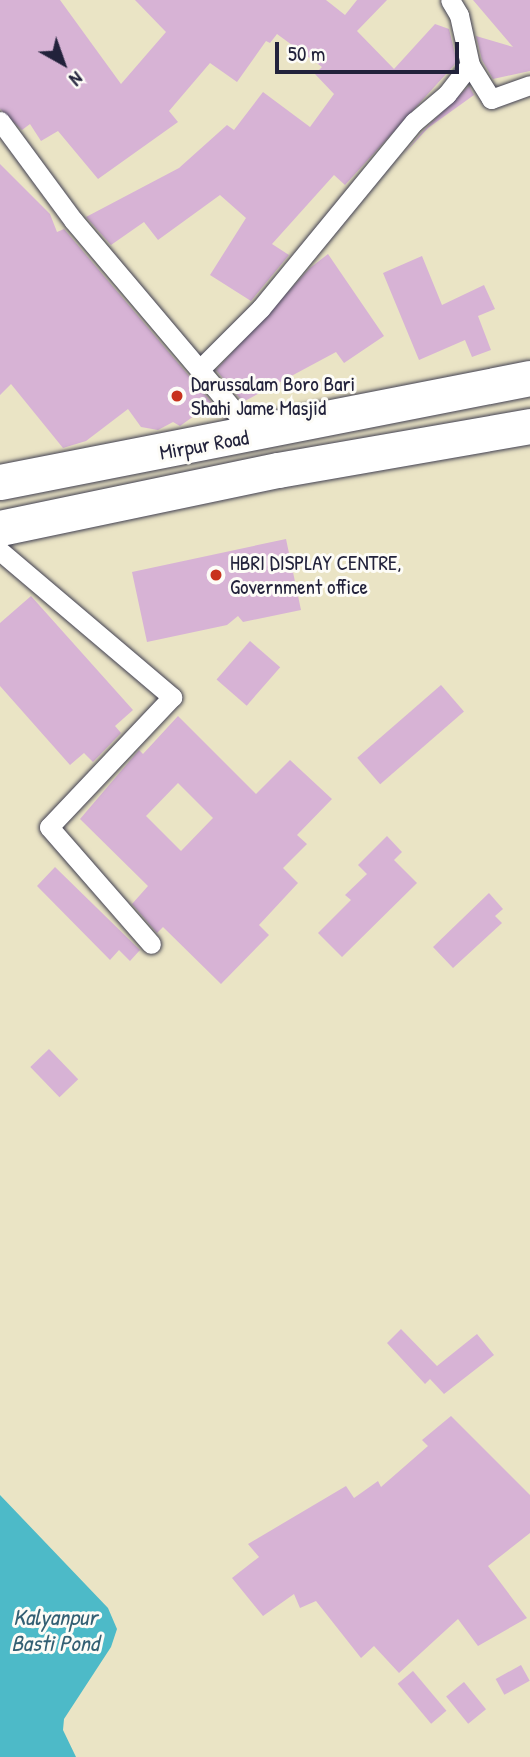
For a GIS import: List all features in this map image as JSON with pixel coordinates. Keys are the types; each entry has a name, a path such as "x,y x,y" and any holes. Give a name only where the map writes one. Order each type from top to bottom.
{"highway":[{"name":"Mirpur Road","path":"0,482 255,435 530,378"},
{"name":"Mirpur Road","path":"0,528 278,470 530,426"}],"street":[{"path":"450,0 459,15 470,65 491,99 530,85"},
{"path":"200,369 261,308 414,122 447,94 470,65"},
{"path":"0,121 73,220 255,435"},
{"path":"0,551 172,697 49,827 152,944"}],"water":[{"name":"Kalyanpur Basti Pond","path":"0,1495 108,1608 117,1629 111,1647 64,1719 63,1730 76,1757 0,1757"}],"building":[{"path":"0,0 60,0 121,84 166,32 135,0 326,0 345,15 357,0 387,0 357,31 394,69 435,24 449,29 457,62 345,185 334,175 272,244 289,255 251,301 210,275 246,218 220,195 158,240 144,222 111,245 86,217 179,168 227,125 234,130 263,92 310,127 334,94 315,74 322,67 277,34 270,43 266,41 237,82 210,63 169,111 178,122 98,179 58,131 41,141 30,124 22,130 0,109"},
{"path":"473,0 530,0 530,71 493,79 482,60 476,36 513,47"},
{"path":"469,86 474,95 428,128 403,155 423,131"},
{"path":"0,164 50,214 57,232 64,229 212,403 180,426 173,422 158,430 141,427 128,409 86,441 63,448 11,384 0,395"},
{"path":"328,254 384,336 344,363 336,352 243,402 216,370 310,268"},
{"path":"422,256 442,305 484,285 495,309 478,316 491,350 472,357 465,340 419,360 383,273"},
{"path":"286,539 301,610 243,622 238,616 227,625 147,642 132,572"},
{"path":"31,596 133,710 115,726 121,733 93,762 84,753 70,765 0,686 0,623"},
{"path":"250,641 280,667 247,706 217,679"},
{"path":"441,685 464,711 380,784 357,758"},
{"path":"178,716 256,794 290,760 332,799 297,835 307,844 283,868 298,883 259,925 269,935 221,984 163,927 157,933 132,904 148,886 80,819 139,750 143,754","holes":["178,783 213,818 181,851 146,816"]},
{"path":"387,836 402,852 394,860 417,883 342,957 318,933 351,900 345,895 367,874 358,865"},
{"path":"55,867 140,950 130,961 119,950 110,960 37,886"},
{"path":"489,893 503,909 495,916 502,923 453,968 433,947"},
{"path":"49,1049 78,1079 59,1097 30,1067"},
{"path":"401,1329 437,1366 477,1334 494,1355 444,1394 430,1379 425,1384 387,1343"},
{"path":"451,1416 530,1495 530,1533 488,1566 527,1618 478,1646 458,1619 399,1673 374,1646 361,1658 316,1601 300,1608 294,1594 263,1616 232,1578 259,1557 248,1544 346,1486 354,1498 378,1481 381,1487 428,1446 422,1440"},
{"path":"521,1665 530,1681 504,1695 496,1679"},
{"path":"413,1671 446,1711 431,1724 398,1684"},
{"path":"464,1682 486,1709 468,1724 446,1696"}],"place":[{"name":"Darussalam Boro Bari Shahi Jame Masjid","path":"177,396"},
{"name":"HBRI DISPLAY CENTRE, Government office","path":"216,575"}]}
